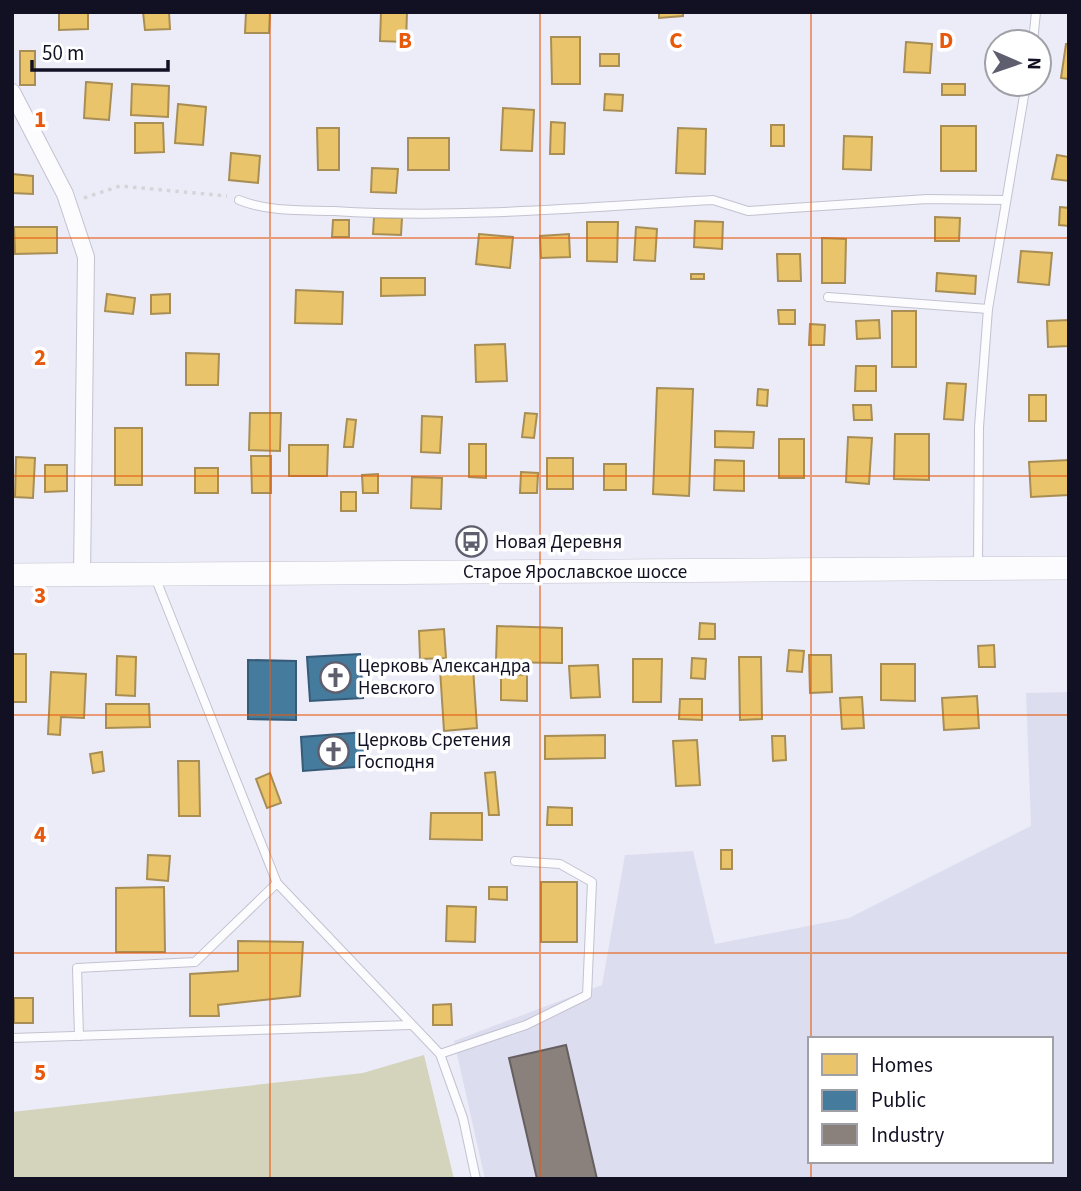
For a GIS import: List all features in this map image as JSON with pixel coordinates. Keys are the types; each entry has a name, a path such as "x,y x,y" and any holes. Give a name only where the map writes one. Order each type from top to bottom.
{"main road":[{"name":"Старое Ярославское шоссе","path":"12,575 1069,568"}],"street":[{"path":"12,92 68,204 86,257 82,575"}],"lane":[{"path":"978,569 979,427 988,309 1023,98"},
{"path":"239,200 256,207 362,213 462,214 713,200 748,211 927,199 1005,200"},
{"path":"828,297 988,309"},
{"path":"154,574 277,883 440,1054 463,1118 476,1179"},
{"path":"440,1054 526,1025 587,995 592,882 561,864 515,861"},
{"path":"79,1036 77,968 195,961 277,883"},
{"path":"12,1038 410,1025"}],"path":[{"path":"68,204 120,186 226,195 239,200"}],"shaded area":[{"path":"1069,692 1069,1179 485,1179 454,1041 602,985 625,855 693,851 715,944 849,918 1031,826 1026,693"}],"green space":[{"path":"424,1055 454,1179 12,1179 12,1112 363,1073"}],"building: Homes":[{"path":"59,12 88,12 88,29 59,30"},
{"path":"143,12 169,12 170,29 145,30"},
{"path":"246,12 270,12 269,33 245,33"},
{"path":"381,12 407,12 406,42 380,41"},
{"path":"659,12 683,12 683,16 659,18"},
{"path":"551,37 580,37 580,84 552,84"},
{"path":"906,42 932,44 930,73 904,72"},
{"path":"1066,44 1069,44 1069,79 1061,78"},
{"path":"20,51 35,51 35,85 20,85"},
{"path":"600,54 619,54 619,66 600,66"},
{"path":"86,82 112,84 109,120 84,118"},
{"path":"132,84 169,86 168,117 131,115"},
{"path":"942,84 965,84 965,95 942,95"},
{"path":"605,94 623,95 622,111 604,110"},
{"path":"178,104 206,107 203,145 175,143"},
{"path":"503,108 534,110 532,151 501,150"},
{"path":"551,122 565,123 564,154 550,154"},
{"path":"135,123 163,123 164,152 135,153"},
{"path":"771,125 784,125 784,146 771,146"},
{"path":"941,126 976,126 976,171 941,171"},
{"path":"317,128 339,128 339,170 318,170"},
{"path":"678,128 706,129 705,174 676,173"},
{"path":"844,136 872,137 871,170 843,169"},
{"path":"408,138 449,138 449,170 408,170"},
{"path":"231,153 260,156 258,183 229,180"},
{"path":"1057,155 1069,157 1069,181 1052,179"},
{"path":"372,168 398,169 396,193 371,192"},
{"path":"12,174 33,176 33,194 12,193"},
{"path":"1060,207 1069,208 1069,226 1059,225"},
{"path":"374,217 402,218 401,235 373,234"},
{"path":"935,217 960,218 959,241 935,241"},
{"path":"333,220 349,220 349,237 332,237"},
{"path":"695,221 723,222 722,249 694,247"},
{"path":"587,222 618,222 617,262 587,261"},
{"path":"14,227 57,227 57,253 15,254"},
{"path":"636,227 657,229 655,261 634,260"},
{"path":"479,234 513,237 510,268 476,264"},
{"path":"569,234 570,257 541,258 540,236"},
{"path":"822,238 846,239 845,283 822,283"},
{"path":"1021,251 1052,253 1049,285 1018,282"},
{"path":"777,254 800,254 801,281 778,281"},
{"path":"937,273 976,276 975,294 936,291"},
{"path":"691,274 704,274 704,279 691,279"},
{"path":"381,278 425,278 425,295 381,296"},
{"path":"296,290 343,292 342,324 295,323"},
{"path":"107,294 135,298 133,314 105,311"},
{"path":"170,294 170,313 151,314 151,295"},
{"path":"778,310 795,310 795,324 779,324"},
{"path":"892,311 916,311 916,367 892,367"},
{"path":"879,320 880,338 857,339 856,321"},
{"path":"1069,320 1069,346 1048,347 1047,321"},
{"path":"810,324 825,325 824,345 809,345"},
{"path":"505,344 507,381 476,382 475,345"},
{"path":"186,353 219,354 218,385 186,385"},
{"path":"856,366 876,366 876,391 855,391"},
{"path":"947,383 966,384 963,420 944,419"},
{"path":"657,388 693,389 689,496 653,494"},
{"path":"758,389 768,390 767,406 757,405"},
{"path":"1029,395 1046,395 1046,421 1029,421"},
{"path":"853,405 871,405 872,420 854,420"},
{"path":"250,413 281,413 280,451 249,450"},
{"path":"525,413 537,414 534,438 522,437"},
{"path":"422,416 442,417 440,453 421,452"},
{"path":"347,419 356,420 353,447 344,447"},
{"path":"115,428 142,428 142,485 115,485"},
{"path":"715,431 754,432 753,448 715,447"},
{"path":"895,434 929,434 929,480 894,479"},
{"path":"848,437 872,438 869,484 846,482"},
{"path":"779,439 804,439 804,478 779,478"},
{"path":"469,444 486,444 486,478 469,477"},
{"path":"289,445 328,445 327,476 289,476"},
{"path":"251,456 271,456 271,493 252,493"},
{"path":"16,457 35,458 33,498 15,497"},
{"path":"547,458 573,458 573,489 547,489"},
{"path":"715,460 744,461 744,491 714,490"},
{"path":"1069,460 1069,495 1031,497 1029,462"},
{"path":"604,464 626,464 626,490 604,490"},
{"path":"45,465 67,465 67,491 45,492"},
{"path":"195,468 218,468 218,493 195,493"},
{"path":"521,472 538,473 537,493 520,493"},
{"path":"378,474 378,493 363,493 362,475"},
{"path":"412,477 442,478 441,509 411,508"},
{"path":"341,492 356,492 356,511 341,511"},
{"path":"700,623 715,624 715,639 699,639"},
{"path":"497,626 562,628 562,663 496,662"},
{"path":"444,629 446,658 420,659 419,631"},
{"path":"994,645 995,667 979,667 978,646"},
{"path":"789,650 804,651 802,672 787,671"},
{"path":"12,654 26,654 26,702 12,702"},
{"path":"809,655 831,655 832,692 810,693"},
{"path":"117,656 136,657 135,696 116,695"},
{"path":"739,657 761,657 762,719 740,720"},
{"path":"692,658 706,659 705,679 691,678"},
{"path":"633,659 662,659 661,702 633,702"},
{"path":"881,664 915,664 915,701 881,700"},
{"path":"598,665 600,697 571,698 569,666"},
{"path":"473,667 477,728 444,731 440,669"},
{"path":"51,672 86,674 84,718 61,717 60,735 48,734"},
{"path":"501,674 527,675 527,701 501,700"},
{"path":"977,696 979,728 944,730 942,698"},
{"path":"862,697 864,728 842,729 840,698"},
{"path":"680,699 702,699 702,720 679,719"},
{"path":"106,704 149,704 150,727 106,728"},
{"path":"605,735 605,758 545,759 545,736"},
{"path":"772,736 785,736 786,760 773,761"},
{"path":"697,740 700,785 676,786 673,741"},
{"path":"102,752 104,771 93,773 90,754"},
{"path":"178,761 199,761 200,816 179,816"},
{"path":"495,772 499,815 489,815 485,773"},
{"path":"270,773 281,803 267,808 256,779"},
{"path":"548,807 572,808 572,825 547,825"},
{"path":"431,813 482,813 482,840 430,839"},
{"path":"721,850 732,850 732,869 721,869"},
{"path":"148,855 170,856 168,881 147,879"},
{"path":"541,882 577,882 577,942 541,942"},
{"path":"164,887 165,952 116,952 116,888"},
{"path":"489,887 507,887 507,900 489,899"},
{"path":"447,906 476,907 475,942 446,941"},
{"path":"238,941 303,942 300,996 218,1005 219,1016 190,1016 190,974 238,971"},
{"path":"14,998 33,998 33,1023 14,1023"},
{"path":"451,1004 452,1025 433,1025 433,1005"}],"building: Public":[{"name":"Церковь Александра Невского","path":"360,654 363,698 310,701 307,657"},
{"path":"248,660 296,661 296,720 248,719"},
{"name":"Церковь Сретения Господня","path":"365,732 368,766 303,771 301,737"}],"building: Industry":[{"path":"566,1045 597,1179 537,1179 509,1058"}],"place":[{"name":"Новая Деревня","path":"472,542"},
{"name":"Церковь Александра Невского","path":"335,677"},
{"name":"Церковь Сретения Господня","path":"334,751"}]}
